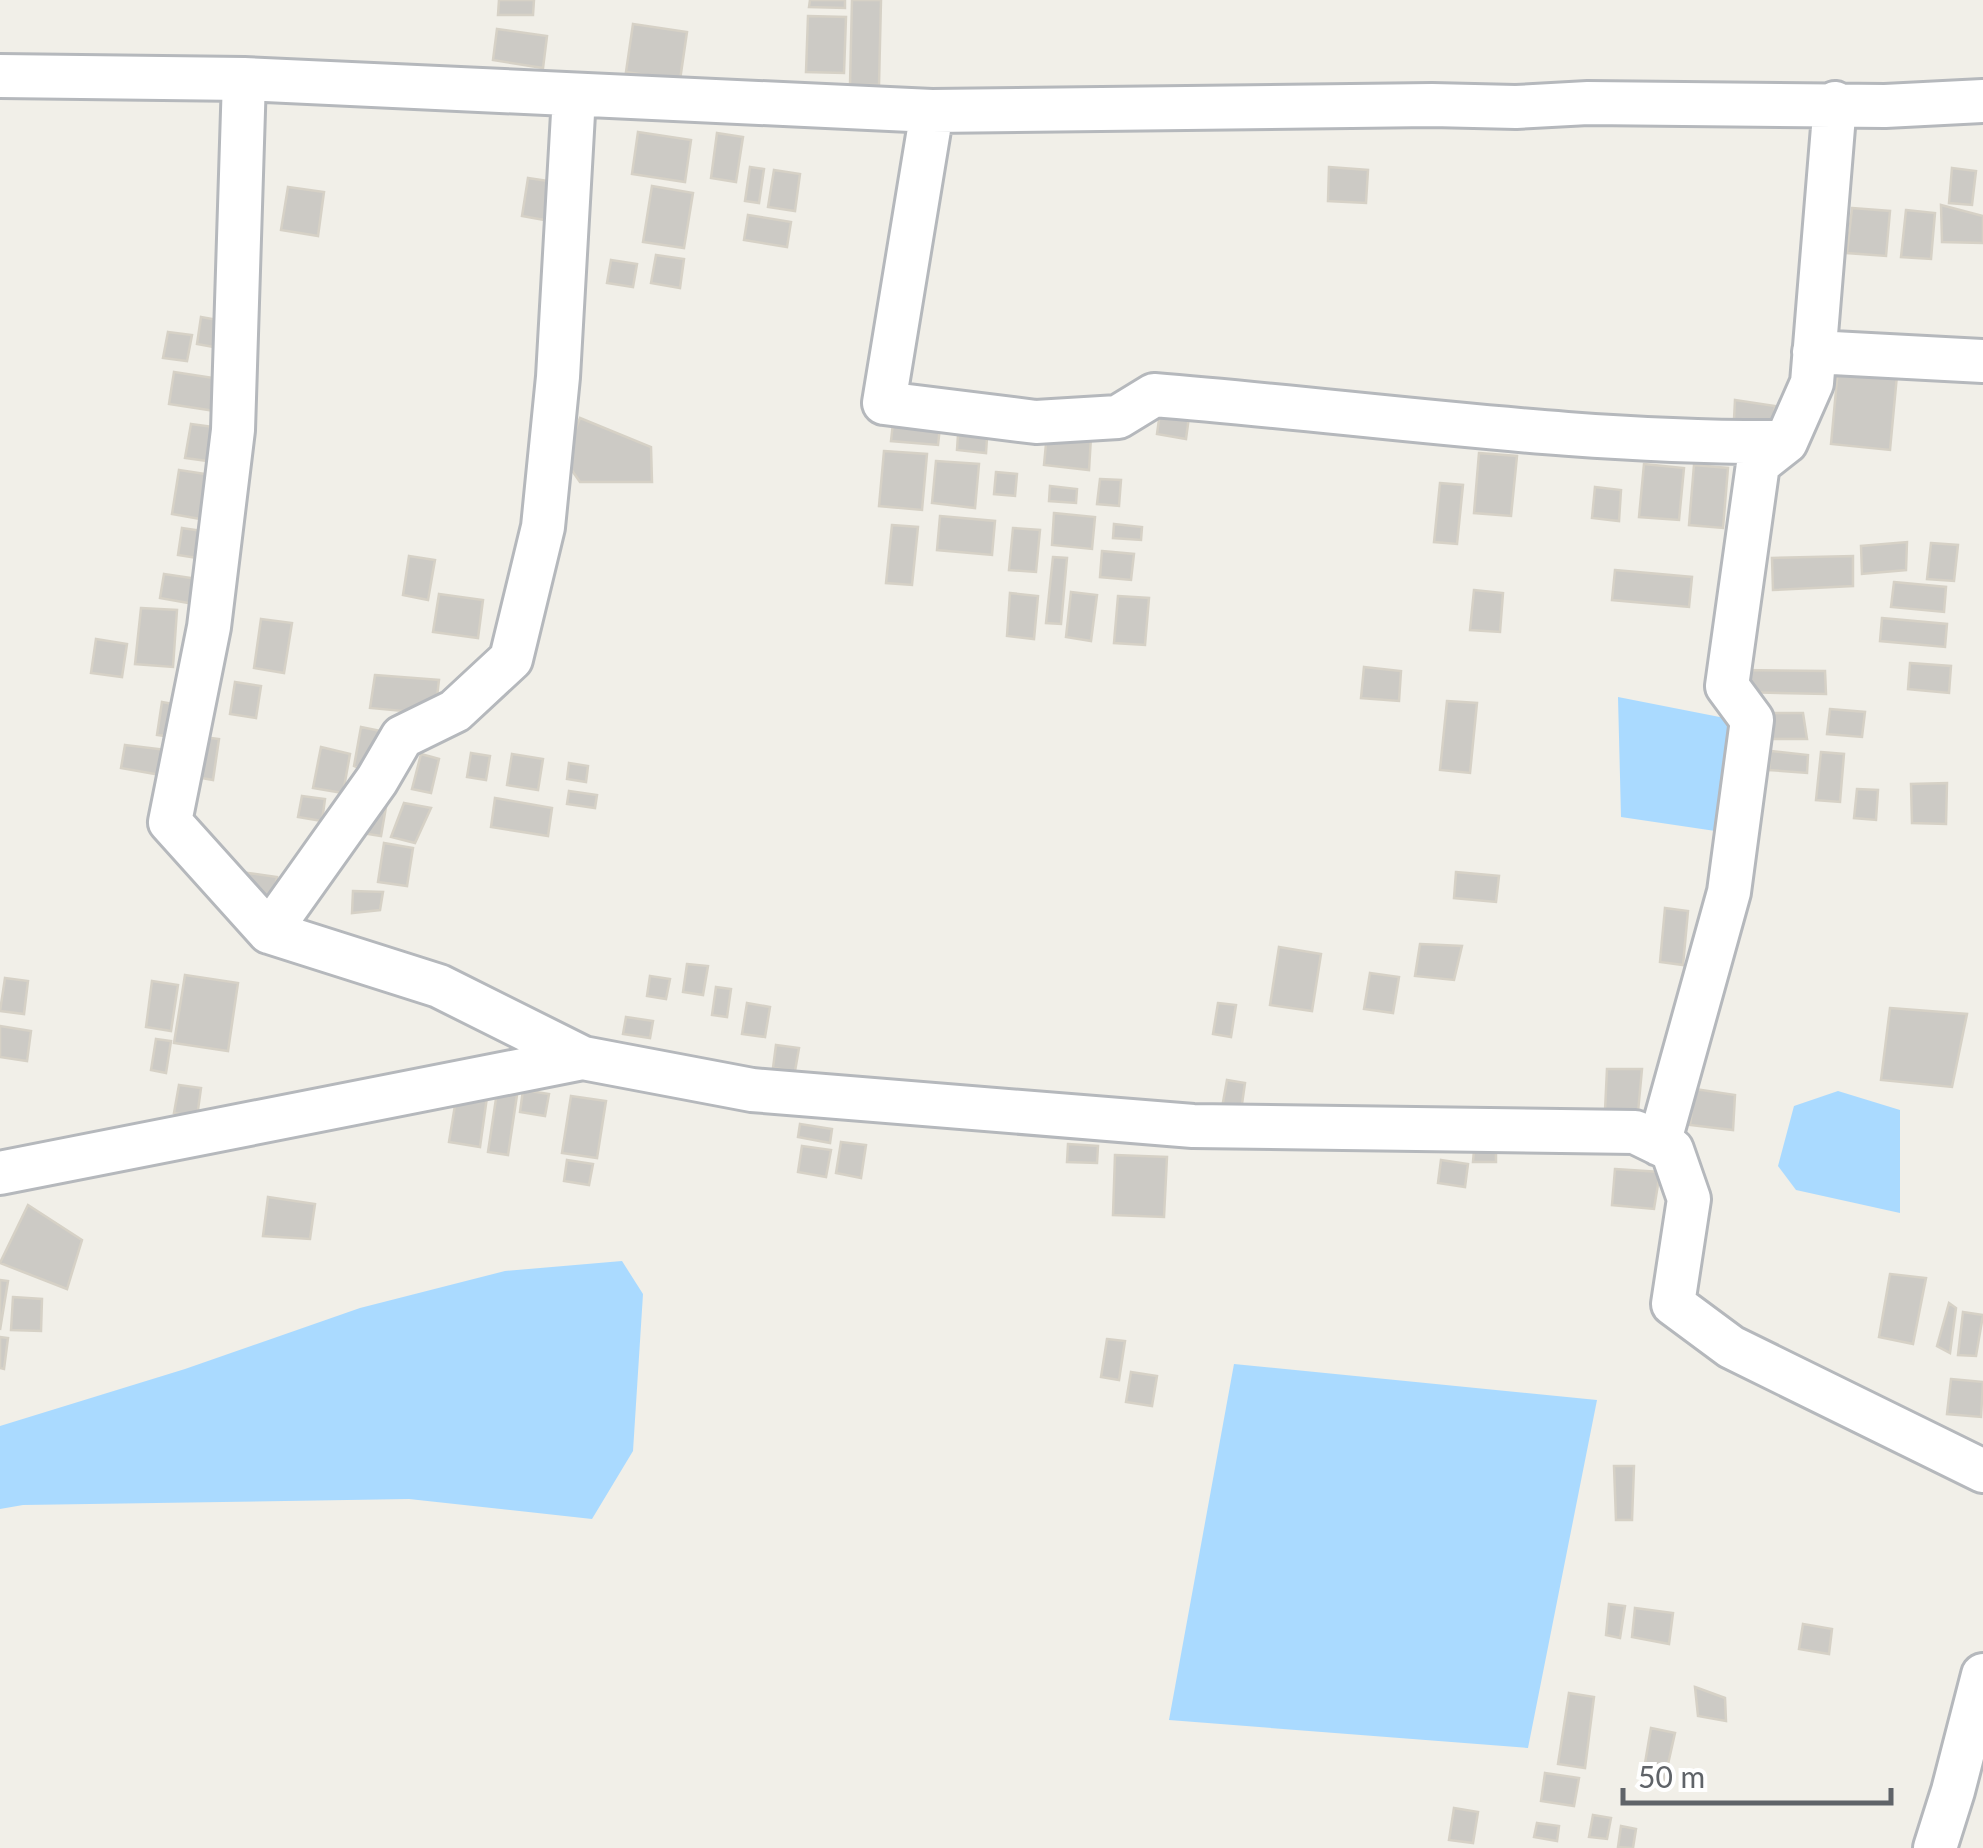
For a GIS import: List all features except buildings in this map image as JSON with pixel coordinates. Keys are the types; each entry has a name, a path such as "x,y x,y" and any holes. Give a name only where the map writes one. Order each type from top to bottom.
{"street":[{"path":"0,76 244,79 932,111 1432,105 1516,108 1588,103 1885,106 1983,101"},
{"path":"244,79 232,430 209,627 170,822 269,932 439,986 583,1058 752,1090 1174,1125 1635,1132 1672,1150 1689,1199 1673,1304 1731,1347 1983,1471"},
{"path":"269,932 377,780 402,737 455,711 511,659 543,527 558,378 574,96"},
{"path":"1659,1144 1729,892 1752,720 1726,686 1758,464 1786,442 1812,383 1835,104"},
{"path":"932,111 884,403 1036,422 1118,418 1154,395 1443,424 1724,442 1786,442"},
{"path":"1814,352 1983,361"},
{"path":"0,1173 583,1058"},
{"path":"1935,1848 1954,1791 1983,1675"}],"water":[{"path":"1618,697 1740,721 1722,832 1621,817"},
{"path":"1838,1091 1900,1110 1900,1213 1796,1190 1778,1166 1794,1106"},
{"path":"622,1261 643,1294 633,1451 592,1519 409,1499 23,1505 0,1509 0,1426 185,1369 360,1308 505,1271"},
{"path":"1234,1364 1597,1400 1528,1748 1169,1720"}]}
